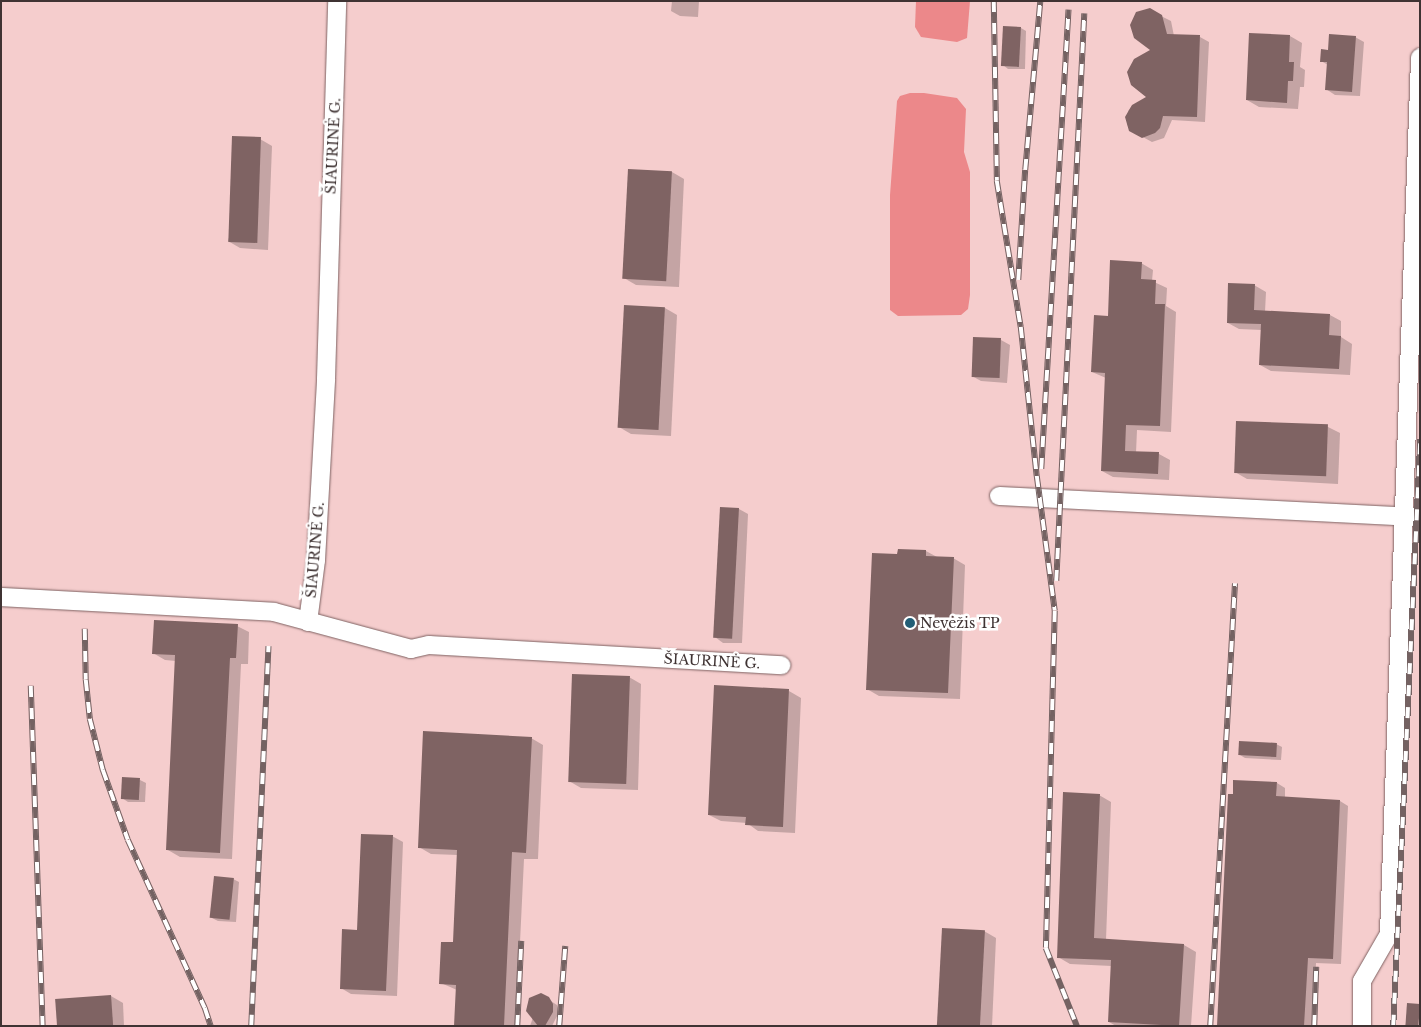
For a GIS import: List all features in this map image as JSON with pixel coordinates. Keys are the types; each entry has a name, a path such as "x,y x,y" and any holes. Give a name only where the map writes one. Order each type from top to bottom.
{"street":[{"name":"ŠIAURINĖ G.","path":"337,1 326,379 316,560 308,622 411,649 429,645 781,664"},
{"path":"1362,1026 1362,981 1389,934 1412,516 1420,58"},
{"path":"999,496 1412,516"},
{"path":"1,596 274,612 308,622"}],"shaded area":[{"path":"1,1 1420,1 1420,1026 1,1026"},
{"path":"916,1 970,1 967,38 957,42 921,37 915,27"},
{"path":"910,93 957,98 966,109 964,152 970,172 970,295 968,309 961,315 898,316 890,310 890,195 897,101 900,96"}],"building":[{"path":"1150,8 1162,15 1167,34 1200,35 1197,117 1163,116 1160,128 1155,133 1142,138 1129,131 1125,117 1132,105 1146,97 1131,85 1127,72 1134,59 1150,50 1134,38 1130,25 1136,12"},
{"path":"1003,26 1021,27 1019,67 1001,66"},
{"path":"1249,33 1290,35 1289,62 1294,62 1293,81 1288,81 1287,103 1246,100"},
{"path":"1329,34 1356,36 1352,92 1325,90 1327,62 1320,62 1321,49 1328,50"},
{"path":"232,136 261,137 257,243 228,242"},
{"path":"628,169 672,171 666,281 622,279"},
{"path":"1110,260 1142,262 1141,279 1156,280 1155,304 1165,304 1160,426 1126,425 1125,451 1159,452 1158,474 1101,471 1105,373 1091,372 1094,315 1108,316"},
{"path":"1228,283 1255,284 1254,310 1330,314 1329,335 1341,336 1339,369 1259,365 1261,324 1227,323"},
{"path":"624,305 665,307 659,430 618,428"},
{"path":"973,337 1001,338 1000,378 972,377"},
{"path":"1236,421 1328,424 1326,476 1234,473"},
{"path":"720,507 739,508 732,639 713,638"},
{"name":"Nevėžis TP","path":"898,549 926,550 926,556 954,557 948,693 866,690 872,553 897,554"},
{"path":"154,620 238,624 236,658 230,658 220,853 166,850 175,655 152,654"},
{"path":"572,674 630,676 626,784 568,782"},
{"path":"714,685 789,689 783,827 745,825 746,817 708,815"},
{"path":"423,731 532,737 526,853 512,852 504,1026 454,1026 456,985 439,984 441,942 453,942 457,850 418,848"},
{"path":"1239,741 1277,743 1276,757 1238,755"},
{"path":"122,777 140,778 139,800 121,799"},
{"path":"1233,780 1277,782 1276,796 1340,800 1333,959 1308,958 1304,1026 1217,1026 1228,794 1233,794"},
{"path":"1063,792 1100,794 1094,938 1184,944 1179,1026 1108,1022 1111,960 1057,958"},
{"path":"361,834 393,835 386,991 340,989 342,929 357,930"},
{"path":"214,876 234,878 230,920 210,918"},
{"path":"942,928 985,930 980,1026 937,1026"},
{"path":"541,993 549,997 553,1004 553,1012 545,1026 538,1026 526,1011 529,998"},
{"path":"111,995 113,1026 57,1026 55,999"},
{"path":"1407,1003 1420,1004 1418,1026 1405,1026"}],"railway":[{"path":"994,1 997,181 1021,327 1037,476 1055,611 1046,948 1077,1026"},
{"path":"1018,280 1025,170 1040,1"},
{"path":"1041,469 1068,10"},
{"path":"1056,581 1084,14"},
{"path":"1393,1026 1420,440"},
{"path":"1210,1026 1235,584"},
{"path":"85,629 86,680 90,719 103,770 128,840 205,1008 211,1026"},
{"path":"251,1026 268,646"},
{"path":"31,686 43,1026"},
{"path":"517,1026 521,941"},
{"path":"559,1026 565,946"},
{"path":"1314,1026 1316,967"}],"place":[{"name":"Nevėžis TP","path":"910,623"}]}
